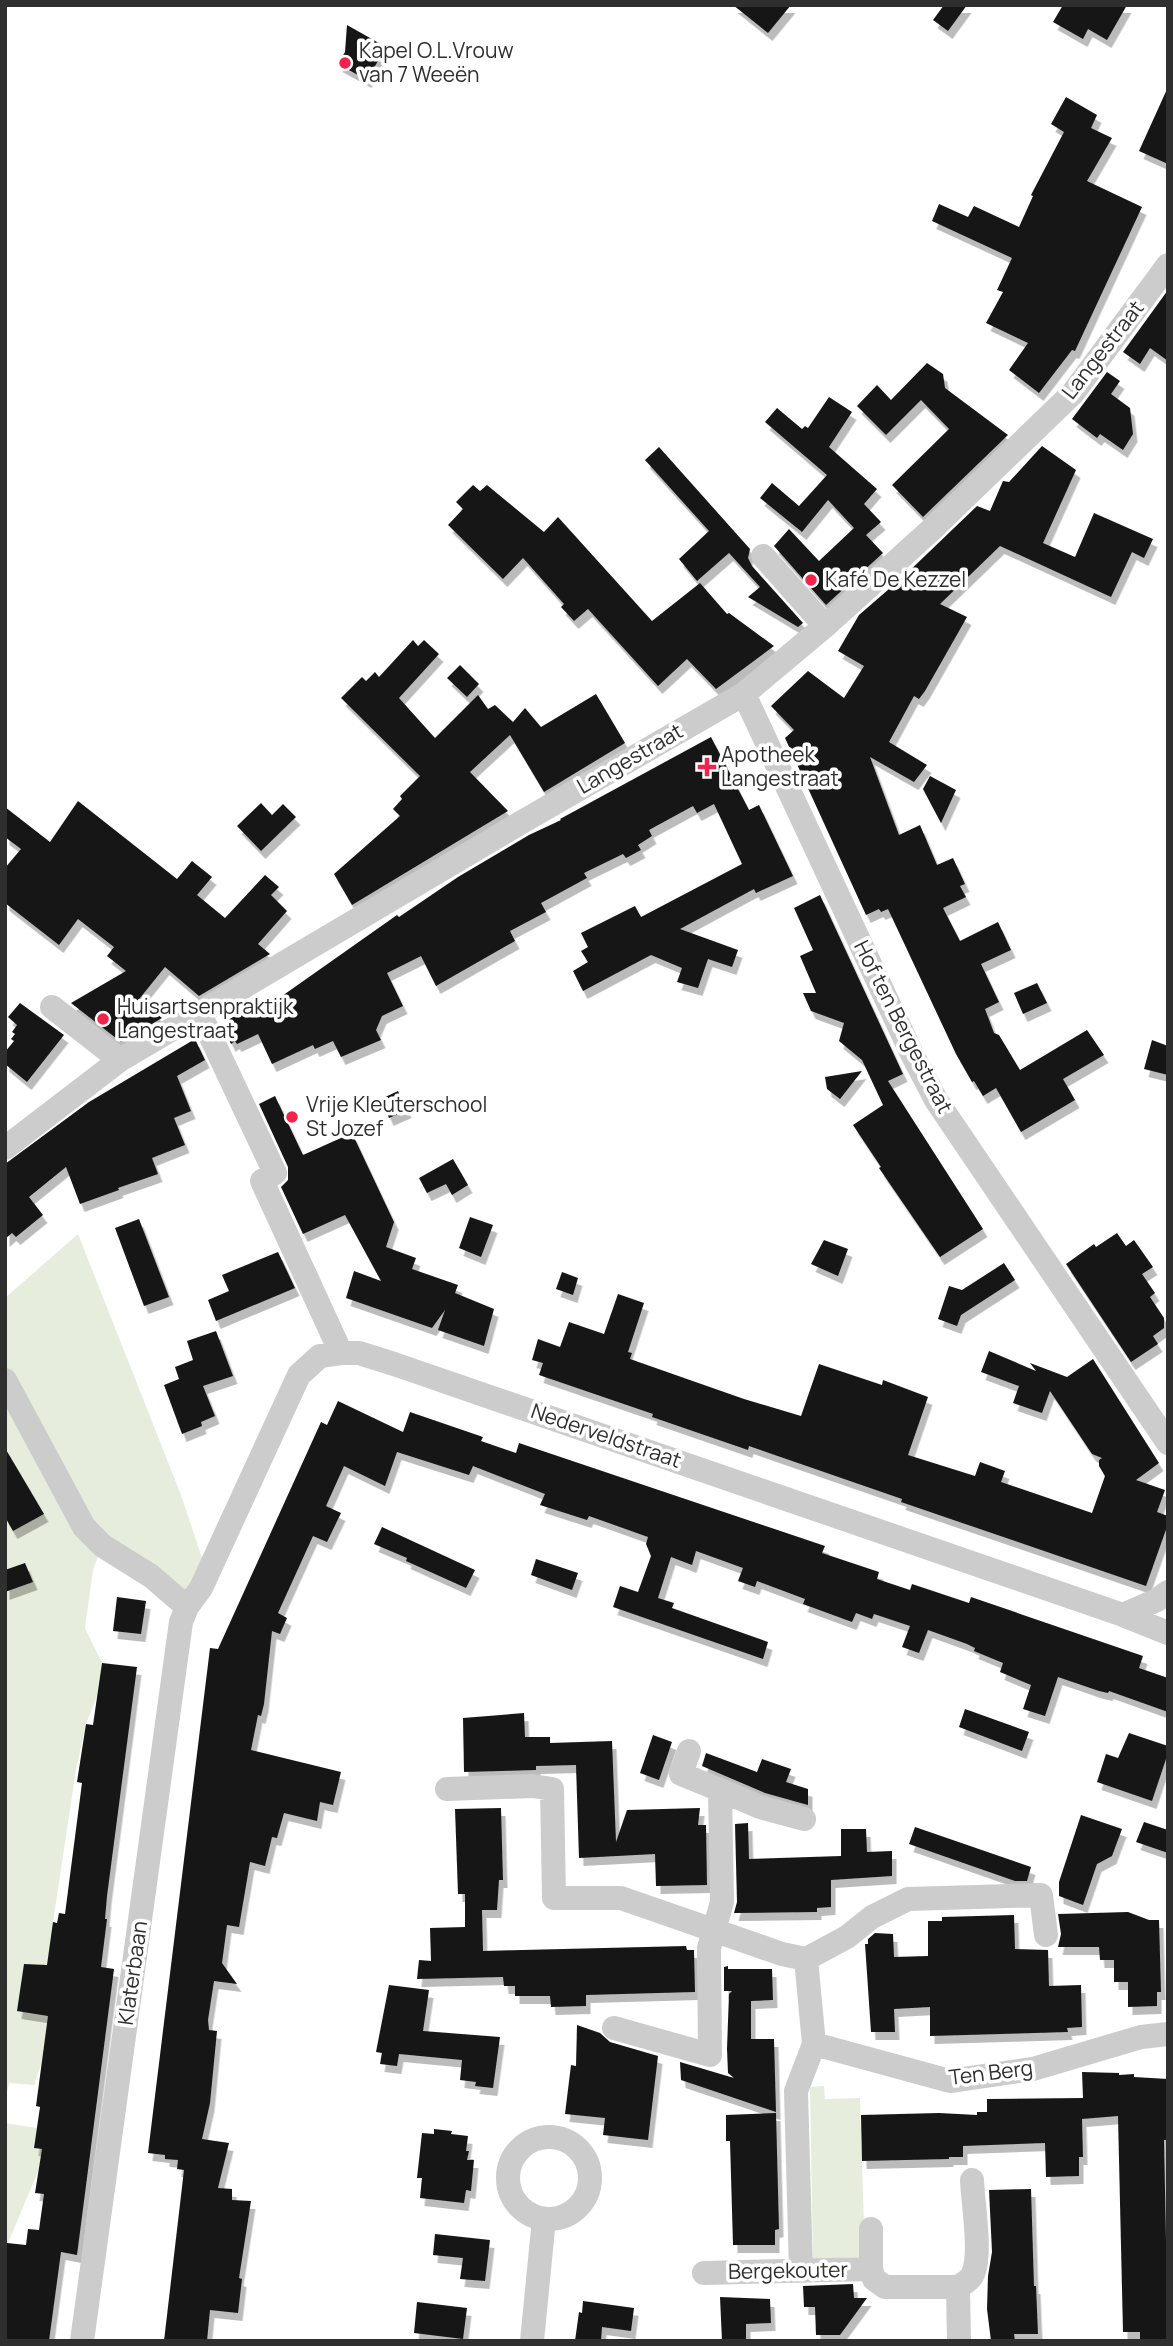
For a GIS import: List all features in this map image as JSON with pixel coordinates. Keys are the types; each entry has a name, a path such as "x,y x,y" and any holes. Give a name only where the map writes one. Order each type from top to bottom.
{"street":[{"name":"Langestraat","path":"5,1148 120,1060 744,694 825,626 931,530 1073,393 1168,265"},
{"path":"763,556 825,626"},
{"name":"Hof ten Bergestraat","path":"744,694 936,1100 1168,1443"},
{"path":"52,1007 120,1060"},
{"path":"200,1014 275,1173 262,1181 341,1353"},
{"name":"Klaterbaan","path":"82,2341 181,1622 187,1606 201,1588 299,1375 320,1356 341,1353"},
{"name":"Nederveldstraat","path":"341,1353 359,1353 502,1400 1123,1615 1168,1633"},
{"path":"5,1380 84,1527 103,1546 151,1576 187,1606"},
{"path":"1123,1615 1157,1600 1168,1592"},
{"path":"689,1751 681,1774 760,1807 804,1819"},
{"path":"447,1789 533,1786 552,1789 554,1898 621,1898 782,1954 806,1959 847,1937 872,1917 908,1899 1041,1895 1046,1935"},
{"path":"614,2028 710,2055 709,1948 722,1902 720,1790"},
{"path":"802,2271 796,2091 814,2044 806,1959"},
{"name":"Ten Berg","path":"814,2044 950,2081 1033,2070 1140,2037 1168,2034"},
{"path":"871,2229 871,2269 874,2279 885,2287 958,2287 974,2273 976,2255 972,2180"},
{"path":"532,2341 544,2219"},
{"name":"Bergekouter","path":"704,2273 871,2269"},
{"path":"958,2287 959,2341"}],"green space":[{"path":"78,1234 181,1495 207,1573 187,1607 102,1546 93,1570 85,1628 102,1663 97,1696 86,1724 76,1770 53,1922 54,1984 41,2065 34,2085 9,2083 5,2102 5,1298"},
{"path":"824,2086 825,2099 860,2098 865,2259 813,2261 810,2087"},
{"path":"5,2123 37,2128 34,2148 42,2149 39,2169 5,2250"}],"building":[{"path":"733,5 791,5 768,33"},
{"path":"944,5 967,5 948,31 933,20"},
{"path":"1063,5 1127,5 1107,40 1088,29 1083,39 1053,22"},
{"path":"347,25 386,47 367,80 338,64 345,52"},
{"path":"1168,87 1168,164 1139,151"},
{"path":"1066,97 1097,115 1091,128 1112,138 1087,181 1142,207 1075,351 1072,350 1039,393 1009,370 1028,343 986,323 1003,292 997,290 1012,258 932,221 939,204 968,217 974,206 1019,227 1033,196 1031,195 1064,132 1051,124"},
{"path":"1168,290 1168,361 1150,348 1140,364 1123,352"},
{"path":"927,363 943,374 945,388 1008,435 923,517 892,485 949,429 921,400 886,435 857,406 877,385 891,400"},
{"path":"1107,372 1120,381 1111,394 1130,408 1133,434 1123,450 1100,434 1097,438 1072,419"},
{"path":"829,397 852,412 829,447 877,489 864,504 881,522 866,535 883,553 826,605 774,546 789,529 819,561 854,528 828,500 802,532 760,498 772,483 799,506 827,475 765,422 777,408 802,429 805,426 808,428"},
{"path":"1042,446 1076,470 1043,543 1075,557 1094,513 1153,539 1144,558 1132,552 1111,597 1000,546 940,604 967,617 925,691 919,699 914,696 889,742 927,765 914,782 870,757 899,835 920,825 937,865 953,858 965,884 960,886 966,897 943,908 960,941 998,922 1011,950 981,964 999,1002 985,1009 994,1033 999,1035 1020,1070 1087,1030 1104,1055 1063,1079 1075,1100 1021,1132 996,1088 983,1096 974,1081 972,1082 956,1054 888,909 881,912 879,909 866,915 785,738 794,730 771,706 808,671 844,698 864,666 838,651 859,615 977,506 990,511 1003,481 1009,482"},
{"path":"659,447 750,549 748,558 752,566 803,623 798,627 748,597 760,587 729,553 697,581 679,559 709,531 645,460"},
{"path":"473,485 480,491 487,485 544,532 558,517 652,621 700,583 727,614 774,646 716,689 687,659 658,686 588,609 574,621 561,607 564,604 523,558 503,579 448,525 463,509 456,502"},
{"path":"413,640 418,646 424,640 439,654 399,698 435,738 478,695 488,709 495,705 513,722 525,708 541,727 596,694 625,743 544,792 510,735 470,772 508,811 352,905 334,874 400,816 393,809 402,799 400,796 420,776 341,698 362,677 366,681 375,672 379,677"},
{"path":"460,665 479,684 467,697 447,678"},
{"path":"711,737 749,810 759,805 793,876 756,893 754,889 680,929 738,950 732,967 708,959 698,988 677,982 682,968 651,955 583,991 573,971 588,962 581,951 588,947 581,933 635,906 641,917 742,864 714,804 697,813 693,806 649,830 652,836 638,845 641,850 626,858 623,854 584,873 587,878 541,903 546,912 510,931 515,941 436,986 421,956 387,973 403,1006 382,1016 376,1030 381,1040 341,1057 333,1041 315,1049 313,1045 272,1064 258,1034 231,1044 224,1029 229,1028 226,1021 262,1001 265,1008 397,915 399,917 458,877 529,835"},
{"path":"930,776 956,790 941,823 923,789"},
{"path":"78,801 177,879 192,861 212,877 197,895 225,918 265,875 279,887 271,895 287,911 258,944 270,954 199,996 165,967 140,998 162,1018 121,1042 71,1003 126,971 107,956 114,947 78,919 59,945 5,903 5,868 21,849 5,837 5,807 50,842"},
{"path":"261,803 272,815 283,804 296,817 261,851 237,826"},
{"path":"820,895 903,1074 888,1081 983,1229 940,1257 853,1125 883,1105 862,1060 839,1041 844,1023 811,1011 803,993 816,993 800,956 813,950 794,908"},
{"path":"1037,983 1047,1003 1023,1014 1014,993"},
{"path":"20,1003 64,1035 27,1082 5,1064 5,1052 14,1041 11,1039 15,1034 12,1032 17,1025 8,1017"},
{"path":"195,1039 205,1060 177,1076 191,1111 174,1118 185,1145 152,1158 158,1174 80,1204 66,1167 29,1197 43,1215 16,1237 12,1233 5,1239 5,1164 89,1102"},
{"path":"1152,1040 1168,1046 1168,1075 1144,1069"},
{"path":"862,1071 840,1099 827,1089 825,1077"},
{"path":"398,1091 407,1110 389,1118 381,1099"},
{"path":"275,1096 303,1155 352,1133 394,1222 386,1247 416,1258 412,1269 458,1285 455,1293 494,1309 484,1346 438,1330 445,1310 432,1328 346,1298 354,1271 381,1281 345,1215 303,1234 281,1187 288,1180 288,1167 259,1104"},
{"path":"453,1159 468,1185 452,1195 446,1184 427,1193 419,1178"},
{"path":"470,1217 493,1225 481,1257 459,1248"},
{"path":"139,1219 169,1297 144,1306 115,1228"},
{"path":"1117,1233 1126,1246 1134,1240 1153,1267 1142,1274 1155,1293 1150,1297 1164,1318 1164,1328 1153,1336 1158,1344 1131,1362 1066,1264 1094,1244 1096,1247"},
{"path":"824,1240 848,1249 838,1276 811,1264"},
{"path":"278,1252 295,1288 216,1321 208,1300 229,1291 222,1275"},
{"path":"1004,1263 1015,1280 961,1315 957,1326 938,1319 949,1286 962,1290"},
{"path":"562,1272 578,1278 573,1295 556,1289"},
{"path":"618,1294 644,1303 628,1352 632,1353 630,1359 801,1416 819,1364 882,1385 883,1380 928,1397 908,1455 975,1476 980,1462 1005,1471 1001,1482 1092,1513 1105,1476 1099,1466 1099,1460 1102,1458 1092,1454 1050,1391 1042,1413 1013,1403 1019,1386 981,1372 989,1351 1036,1371 1030,1363 1067,1377 1093,1359 1159,1463 1136,1480 1165,1490 1157,1512 1168,1516 1168,1524 1146,1586 901,1502 902,1499 749,1446 748,1450 652,1417 653,1414 539,1375 543,1363 532,1360 538,1339 560,1347 569,1322 604,1334"},
{"path":"216,1331 233,1376 203,1386 215,1416 201,1422 202,1426 182,1434 164,1385 179,1379 175,1367 193,1360 187,1341"},
{"path":"338,1401 403,1432 410,1412 483,1437 481,1441 516,1453 519,1443 825,1546 822,1553 879,1572 877,1579 910,1590 912,1584 969,1603 971,1597 1143,1656 1139,1668 1168,1678 1168,1712 1109,1691 1099,1691 1058,1677 1045,1716 1023,1709 1031,1685 1000,1672 1003,1663 974,1651 975,1648 967,1644 928,1630 919,1653 902,1647 910,1626 874,1614 872,1619 856,1613 852,1622 803,1604 805,1599 757,1581 755,1587 738,1581 743,1568 696,1551 692,1565 671,1557 658,1598 674,1603 672,1608 768,1642 763,1659 613,1607 620,1586 638,1592 651,1556 646,1544 648,1537 589,1516 587,1520 540,1505 545,1494 473,1466 469,1475 397,1452 385,1486 344,1466 326,1506 341,1513 327,1542 313,1536 278,1613 287,1618 280,1634 272,1631 264,1704 261,1716 258,1715 251,1750 341,1772 333,1805 320,1802 317,1821 284,1813 277,1838 272,1837 265,1866 250,1862 239,1927 227,1925 222,1963 237,1984 214,1981 208,2020 209,2030 217,2031 210,2103 202,2139 229,2143 218,2188 232,2189 232,2200 251,2201 239,2278 242,2279 238,2313 210,2310 207,2341 164,2341 184,2170 177,2169 178,2160 148,2153 210,1648 218,1649 321,1422 327,1425"},
{"path":"5,1448 44,1514 13,1531 5,1517"},
{"path":"382,1527 475,1570 466,1588 374,1544"},
{"path":"536,1559 578,1573 572,1590 531,1575"},
{"path":"25,1563 33,1582 5,1592 5,1570"},
{"path":"117,1597 146,1601 141,1634 113,1631"},
{"path":"102,1663 137,1667 107,1896 101,1967 114,1969 77,2255 61,2252 49,2341 5,2341 7,2243 26,2245 28,2229 39,2230 44,2194 35,2193 42,2149 34,2148 40,2107 36,2106 48,2016 17,2011 24,1964 47,1965 53,1922 57,1923 59,1913 65,1914 82,1783 77,1782 86,1724 93,1725"},
{"path":"965,1709 1029,1732 1022,1751 959,1727"},
{"path":"524,1713 525,1737 550,1737 550,1743 612,1741 616,1842 627,1810 700,1808 698,1825 706,1825 707,1885 656,1886 655,1854 579,1858 576,1765 536,1766 536,1770 464,1772 463,1718"},
{"path":"1129,1733 1168,1746 1152,1801 1097,1782 1106,1754 1118,1758"},
{"path":"653,1735 672,1742 659,1780 640,1773"},
{"path":"706,1753 757,1772 762,1759 791,1769 786,1782 808,1789 808,1805 765,1793 702,1766"},
{"path":"501,1808 503,1880 499,1880 497,1910 482,1910 483,1951 686,1946 687,1950 694,1950 695,1992 586,1995 586,2006 551,2007 550,1996 515,1996 515,1986 504,1986 503,1977 417,1979 419,1960 431,1961 430,1928 465,1927 465,1894 458,1894 455,1809"},
{"path":"1081,1815 1122,1829 1112,1856 1097,1864 1083,1905 1059,1896 1059,1882"},
{"path":"1144,1822 1168,1830 1168,1853 1136,1842"},
{"path":"748,1823 749,1859 841,1856 841,1829 866,1829 867,1852 892,1851 892,1876 831,1880 831,1907 817,1908 817,1912 734,1913 737,1902 735,1824"},
{"path":"915,1827 1031,1867 1027,1881 1015,1881 909,1844"},
{"path":"1128,1912 1149,1920 1159,1920 1161,1992 1157,1992 1157,2006 1128,2007 1128,1982 1114,1982 1114,1960 1100,1960 1099,1947 1058,1947 1061,1934 1058,1914"},
{"path":"1014,1915 1015,1949 1048,1950 1049,1986 1081,1985 1082,2027 1067,2028 1068,2032 930,2036 930,2007 894,2009 895,2032 871,2032 865,1944 868,1944 868,1939 875,1933 893,1934 894,1957 928,1956 928,1921 942,1921 942,1917"},
{"path":"728,1966 728,1969 772,1969 773,2000 751,2001 751,2039 774,2039 776,2112 681,2080 680,2062 734,2078 728,2073 729,1994 732,1991 724,1991 724,1967"},
{"path":"389,1985 429,1990 423,2031 500,2037 493,2088 475,2086 476,2082 460,2080 462,2060 399,2054 397,2066 380,2064 382,2053 376,2052"},
{"path":"577,2025 600,2033 610,2042 658,2056 648,2140 603,2135 605,2118 565,2114 571,2065 576,2066"},
{"path":"1082,2072 1134,2074 1134,2077 1168,2079 1168,2140 1164,2140 1168,2341 1140,2341 1140,2332 1123,2332 1118,2116 1082,2119 1083,2157 1079,2157 1079,2176 1046,2177 1045,2143 963,2146 963,2157 949,2159 862,2161 861,2115 977,2115 977,2112 987,2112 987,2099 1083,2098"},
{"path":"776,2113 779,2229 775,2230 775,2245 733,2245 730,2141 726,2141 726,2115"},
{"path":"434,2129 468,2136 467,2160 474,2160 471,2191 466,2190 464,2203 420,2198 422,2178 417,2178 422,2133 434,2134"},
{"path":"1031,2189 1038,2334 1014,2334 1015,2341 991,2341 987,2309 992,2252 989,2190"},
{"path":"435,2234 490,2240 485,2281 460,2279 463,2258 433,2255"},
{"path":"853,2284 854,2298 867,2298 840,2335 816,2335 815,2307 804,2307 803,2286"},
{"path":"720,2297 770,2299 771,2323 746,2324 746,2341 722,2341"},
{"path":"583,2301 634,2308 631,2331 602,2327 601,2341 575,2341"},
{"path":"417,2302 467,2308 463,2339 414,2333"}],"place":[{"name":"Kapel O.L.Vrouw van 7 Weeën","path":"345,63"},
{"name":"Kafé De Kezzel","path":"811,580"},
{"name":"Apotheek Langestraat","path":"707,767"},
{"name":"Huisartsenpraktijk Langestraat","path":"103,1019"},
{"name":"Vrije Kleuterschool St Jozef","path":"292,1117"}]}
